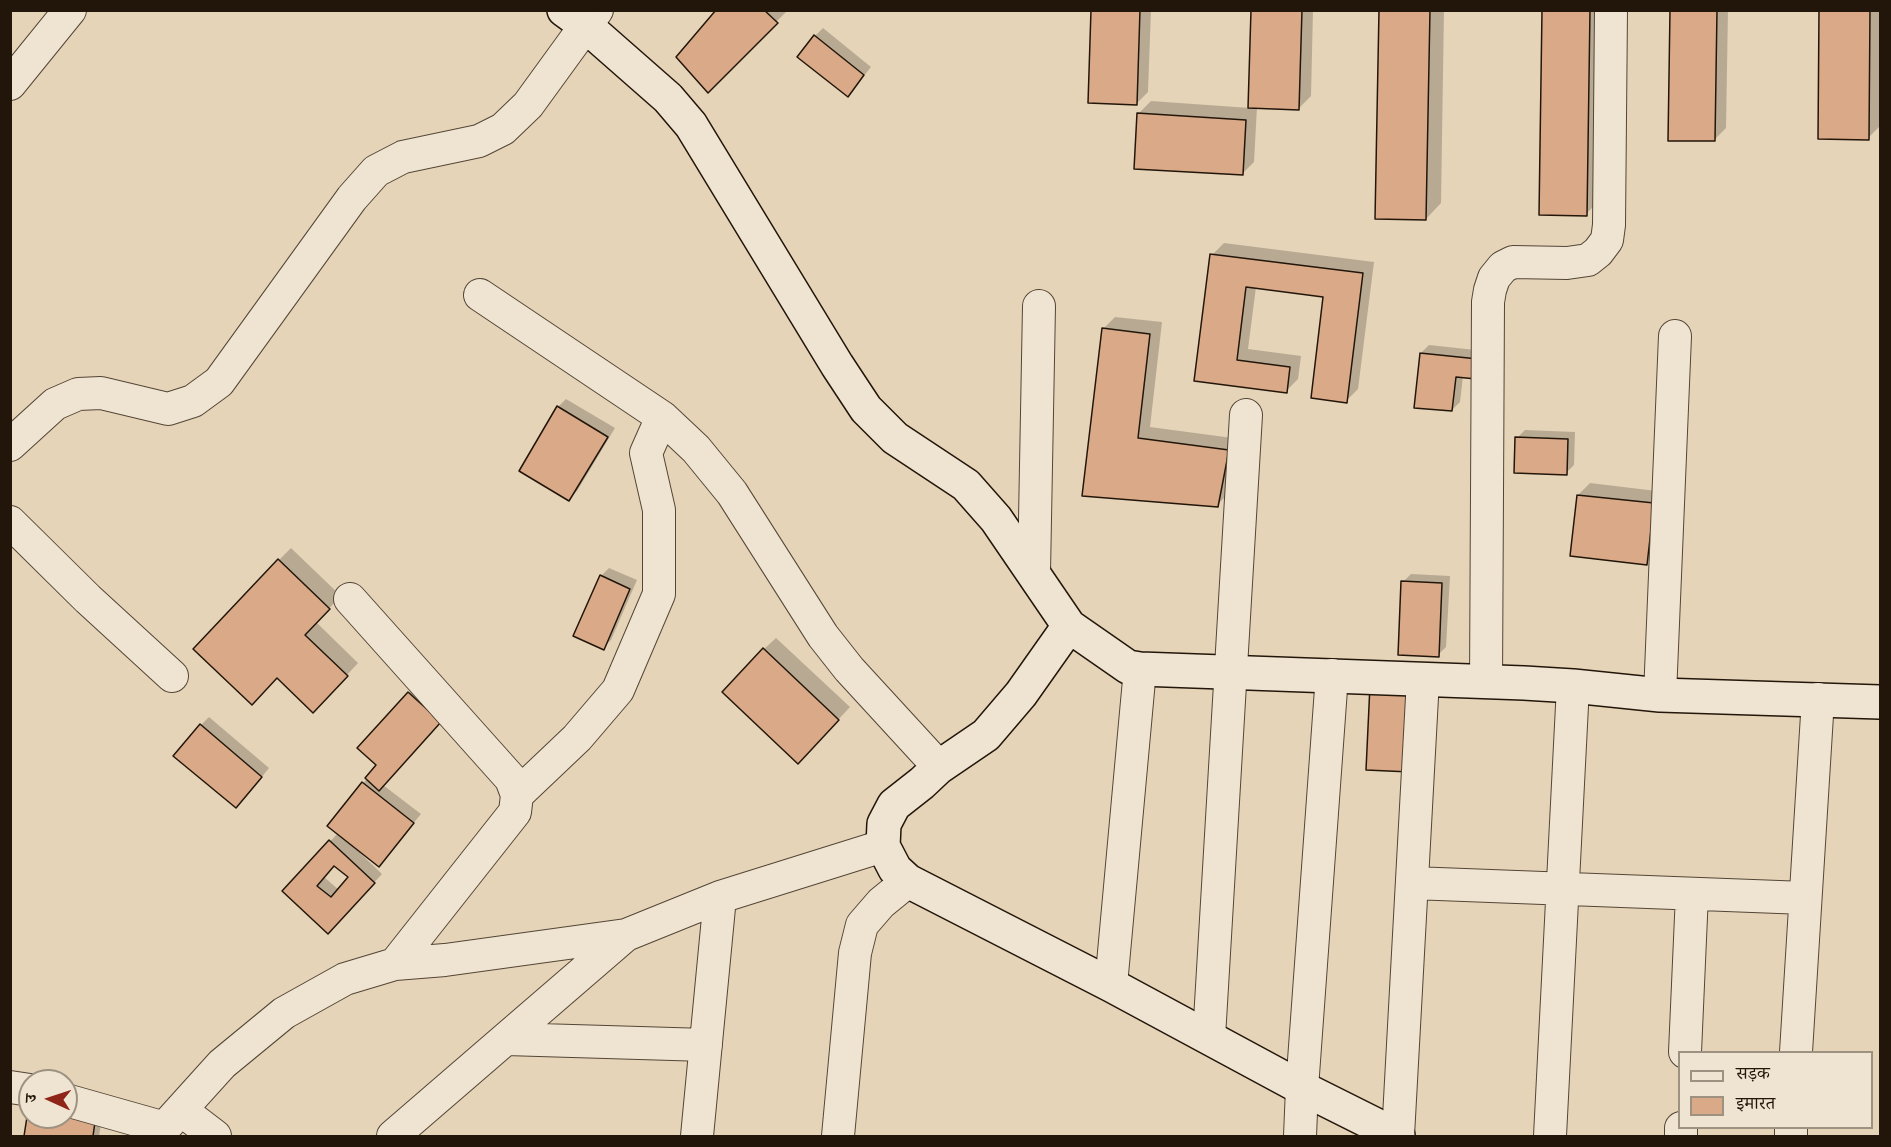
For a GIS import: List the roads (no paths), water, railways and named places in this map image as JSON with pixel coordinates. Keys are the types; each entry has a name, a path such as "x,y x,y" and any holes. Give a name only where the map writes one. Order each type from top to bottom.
{"street":[{"path":"10,84 70,10"},
{"path":"1486,682 1488,302 1490,290 1498,273 1503,267 1513,262 1567,263 1588,260 1607,240 1611,10"},
{"path":"10,445 55,404 78,394 101,393 168,409 193,401 219,382 352,198 376,171 403,156 479,141 503,129 528,105 582,16 668,98 691,125 837,366 866,409 895,438 966,485 996,519 1069,626 1128,667 1573,686 1660,694 1881,702"},
{"path":"480,295 662,417 696,449 732,493 822,636 849,669 939,767"},
{"path":"1034,572 1039,306"},
{"path":"1660,694 1675,336"},
{"path":"1209,1037 1246,415"},
{"path":"517,795 577,738 618,690 659,594 659,510 646,453 662,417"},
{"path":"10,522 88,599 172,676"},
{"path":"350,599 511,779 517,795 515,812 396,964"},
{"path":"1069,626 1021,694 986,735 939,767 894,805 884,824 883,846 895,870 908,880 1111,985 1302,1088 1398,1136 1423,679"},
{"path":"1111,985 1140,669"},
{"path":"1300,1137 1332,675"},
{"path":"1550,1137 1573,686"},
{"path":"1796,1051 1818,699"},
{"path":"167,1125 222,1064 284,1013 345,979 396,964 445,960 626,935 720,897 883,846"},
{"path":"838,1137 850,990 862,925 881,903 908,880"},
{"path":"1412,883 1805,898"},
{"path":"1684,1051 1692,894"},
{"path":"698,1137 720,897"},
{"path":"393,1137 626,935"},
{"path":"506,1039 706,1045"},
{"path":"78,1103 215,1137"}]}
